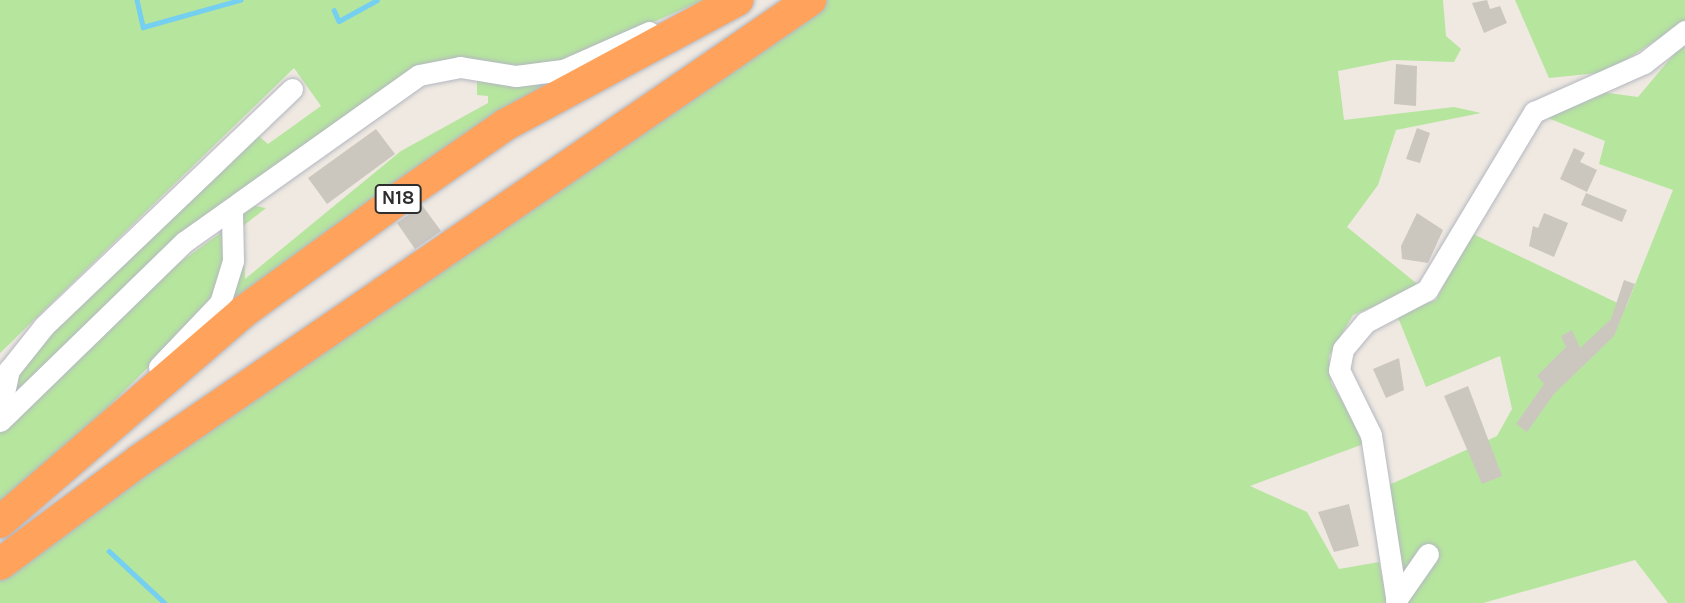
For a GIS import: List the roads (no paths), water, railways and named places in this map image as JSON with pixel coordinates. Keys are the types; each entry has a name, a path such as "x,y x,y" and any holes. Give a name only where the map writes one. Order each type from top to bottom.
{"highway":[{"path":"0,564 140,460 810,0"},
{"name":"N18","path":"0,522 243,312 495,133 729,4"}],"street":[{"path":"5,417 184,242 232,212 419,75 460,67 516,76 563,69 729,4"},
{"path":"1396,601 1371,435 1339,370 1343,349 1366,322 1427,290 1534,112 1644,63 1685,31"},
{"path":"5,417 4,393 9,370 44,326 292,89"},
{"path":"103,433 220,303 233,261 232,212"},
{"path":"1396,601 1427,554"}],"waterway":[{"path":"137,0 143,27 240,0"},
{"path":"334,10 339,21 377,0"},
{"path":"109,551 165,603"}]}
